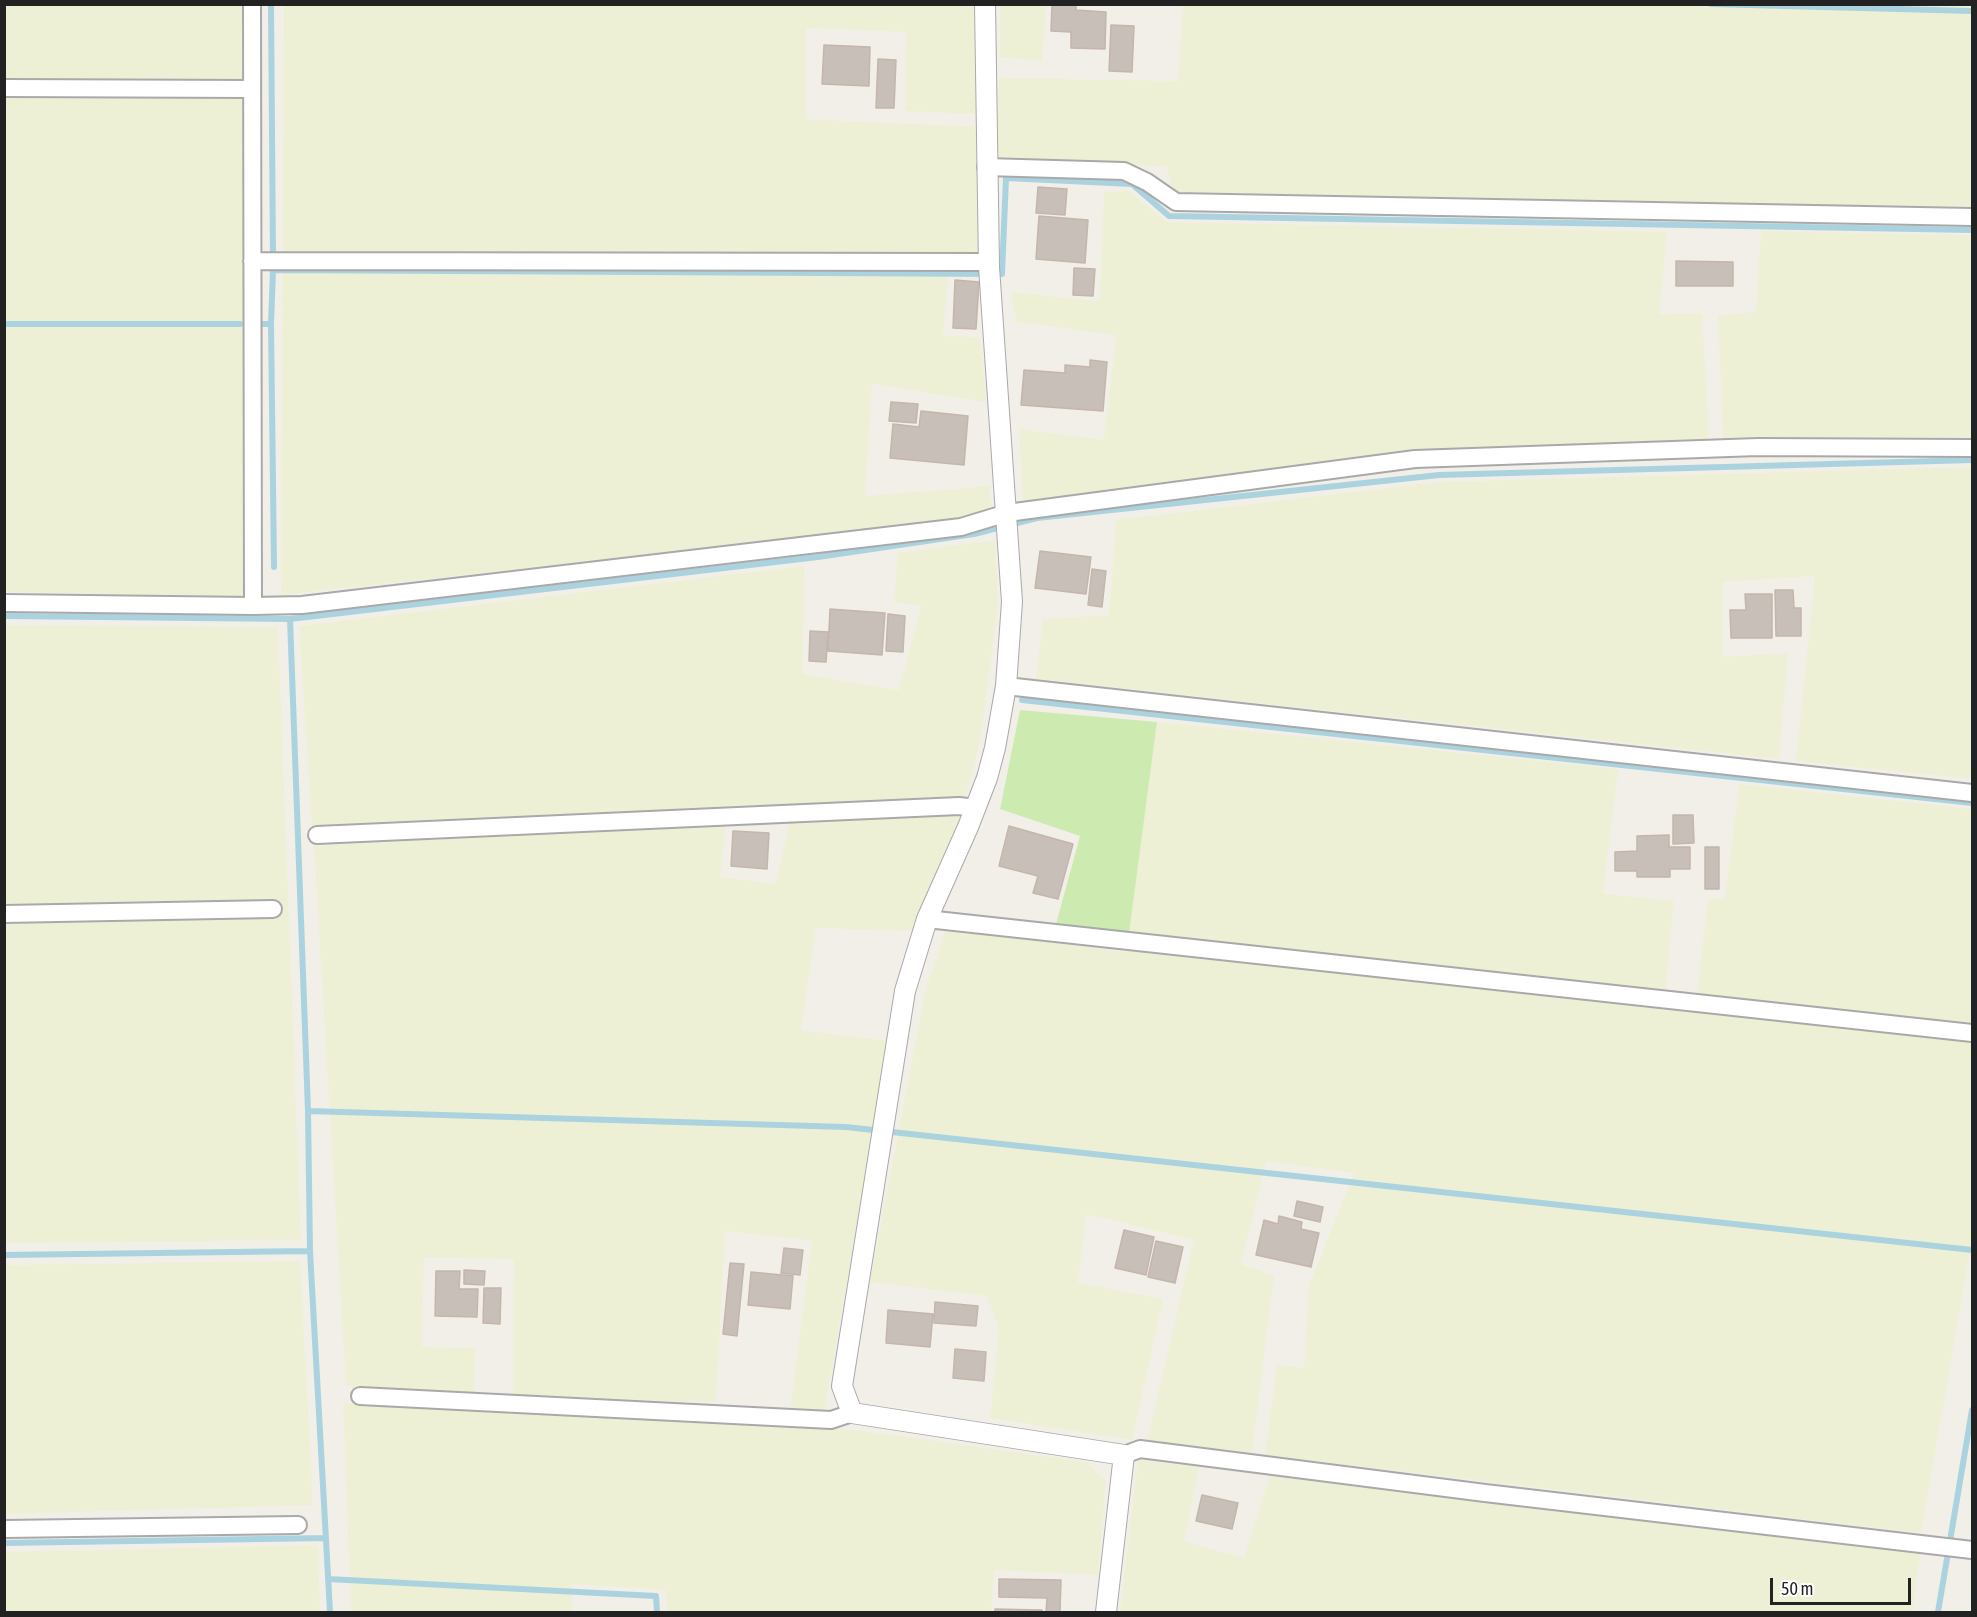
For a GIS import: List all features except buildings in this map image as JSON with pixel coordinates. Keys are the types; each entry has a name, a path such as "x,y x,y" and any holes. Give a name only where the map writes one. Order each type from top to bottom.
{"street":[{"path":"252,4 251,89 266,261 253,606"},
{"path":"852,1413 842,1386 906,990 927,919 987,778 1006,686 1012,602 989,270 985,4"},
{"path":"4,88 251,89"},
{"path":"986,167 1124,171 1147,182 1176,202 1972,217"},
{"path":"266,261 989,270"},
{"path":"4,603 253,606 313,603 1007,522 1415,459 1758,447 1972,448"},
{"path":"1006,686 1972,793"},
{"path":"317,835 947,806 976,808"},
{"path":"4,914 273,909"},
{"path":"927,919 1972,1034"},
{"path":"360,1396 831,1420 852,1413 1124,1455 1140,1449 1485,1493 1964,1549"},
{"path":"1106,1612 1124,1455"},
{"path":"4,1529 298,1525"}],"green space":[{"path":"5,5 247,5 243,596 5,592"},
{"path":"284,5 974,5 976,114 905,111 906,32 806,28 806,119 979,127 979,253 950,253 943,336 980,337 986,402 872,384 865,496 989,486 992,507 959,520 281,595"},
{"path":"1000,5 1046,5 1042,61 1000,57"},
{"path":"1183,5 1972,5 1972,207 1175,194 1166,167 997,157 999,78 1178,81"},
{"path":"1129,191 1167,222 1667,232 1659,314 1702,313 1709,439 1415,450 1023,503 1019,429 1104,440 1116,335 1017,322 1010,292 1100,301 1104,192"},
{"path":"1761,231 1972,235 1972,437 1723,440 1718,315 1756,312"},
{"path":"1972,467 1972,779 1796,761 1815,576 1723,582 1723,657 1788,653 1779,759 1036,679 1043,619 1109,615 1116,520 1439,482"},
{"path":"995,540 998,605 980,742 966,796 312,826 299,626 804,566 803,674 899,690 921,606 894,602 898,553"},
{"path":"4,625 278,627 301,1240 5,1243"},
{"path":"1020,710 1157,722 1129,933 1056,924 1080,836 1000,809"},
{"path":"1157,722 1618,769 1603,894 1674,901 1664,1008 1695,1012 1708,899 1725,899 1739,784 1972,809 1972,1241 1921,1533 1265,1455 1277,1365 1304,1368 1309,1286 1354,1173 1266,1161 1241,1264 1274,1276 1252,1453 1147,1441 1194,1240 1086,1214 1078,1283 1163,1299 1132,1440 990,1418 999,1328 987,1296 870,1282 925,992 946,930 1126,952"},
{"path":"962,813 912,931 816,928 801,1030 889,1041 824,1411 790,1410 812,1241 725,1231 716,1402 513,1397 514,1259 424,1257 422,1347 475,1348 474,1396 346,1386 314,846 726,824 720,877 775,884 790,822"},
{"path":"300,1261 313,1505 5,1514 5,1265"},
{"path":"343,1403 856,1430 1086,1462 1106,1481 1098,1575 994,1570 991,1612 667,1612 666,1590 571,1584 572,1612 351,1612"},
{"path":"1138,1460 1199,1467 1184,1541 1244,1558 1270,1475 1921,1549 1912,1612 1120,1612"},
{"path":"318,1545 320,1612 5,1612 5,1552"}],"waterway":[{"path":"271,4 273,260"},
{"path":"1711,4 1972,11"},
{"path":"263,324 271,324 273,270 1002,274 1006,178 1132,184 1169,216 1972,230"},
{"path":"4,324 240,324"},
{"path":"271,324 274,567"},
{"path":"4,616 290,619 818,557 974,534 1037,518 1439,475 1972,460"},
{"path":"290,619 308,1111 310,1251"},
{"path":"1022,700 1972,803"},
{"path":"308,1111 846,1127 1972,1250"},
{"path":"4,1255 310,1251 330,1612"},
{"path":"1938,1612 1972,1410"},
{"path":"4,1543 326,1538"},
{"path":"328,1579 656,1596 657,1612"}]}
